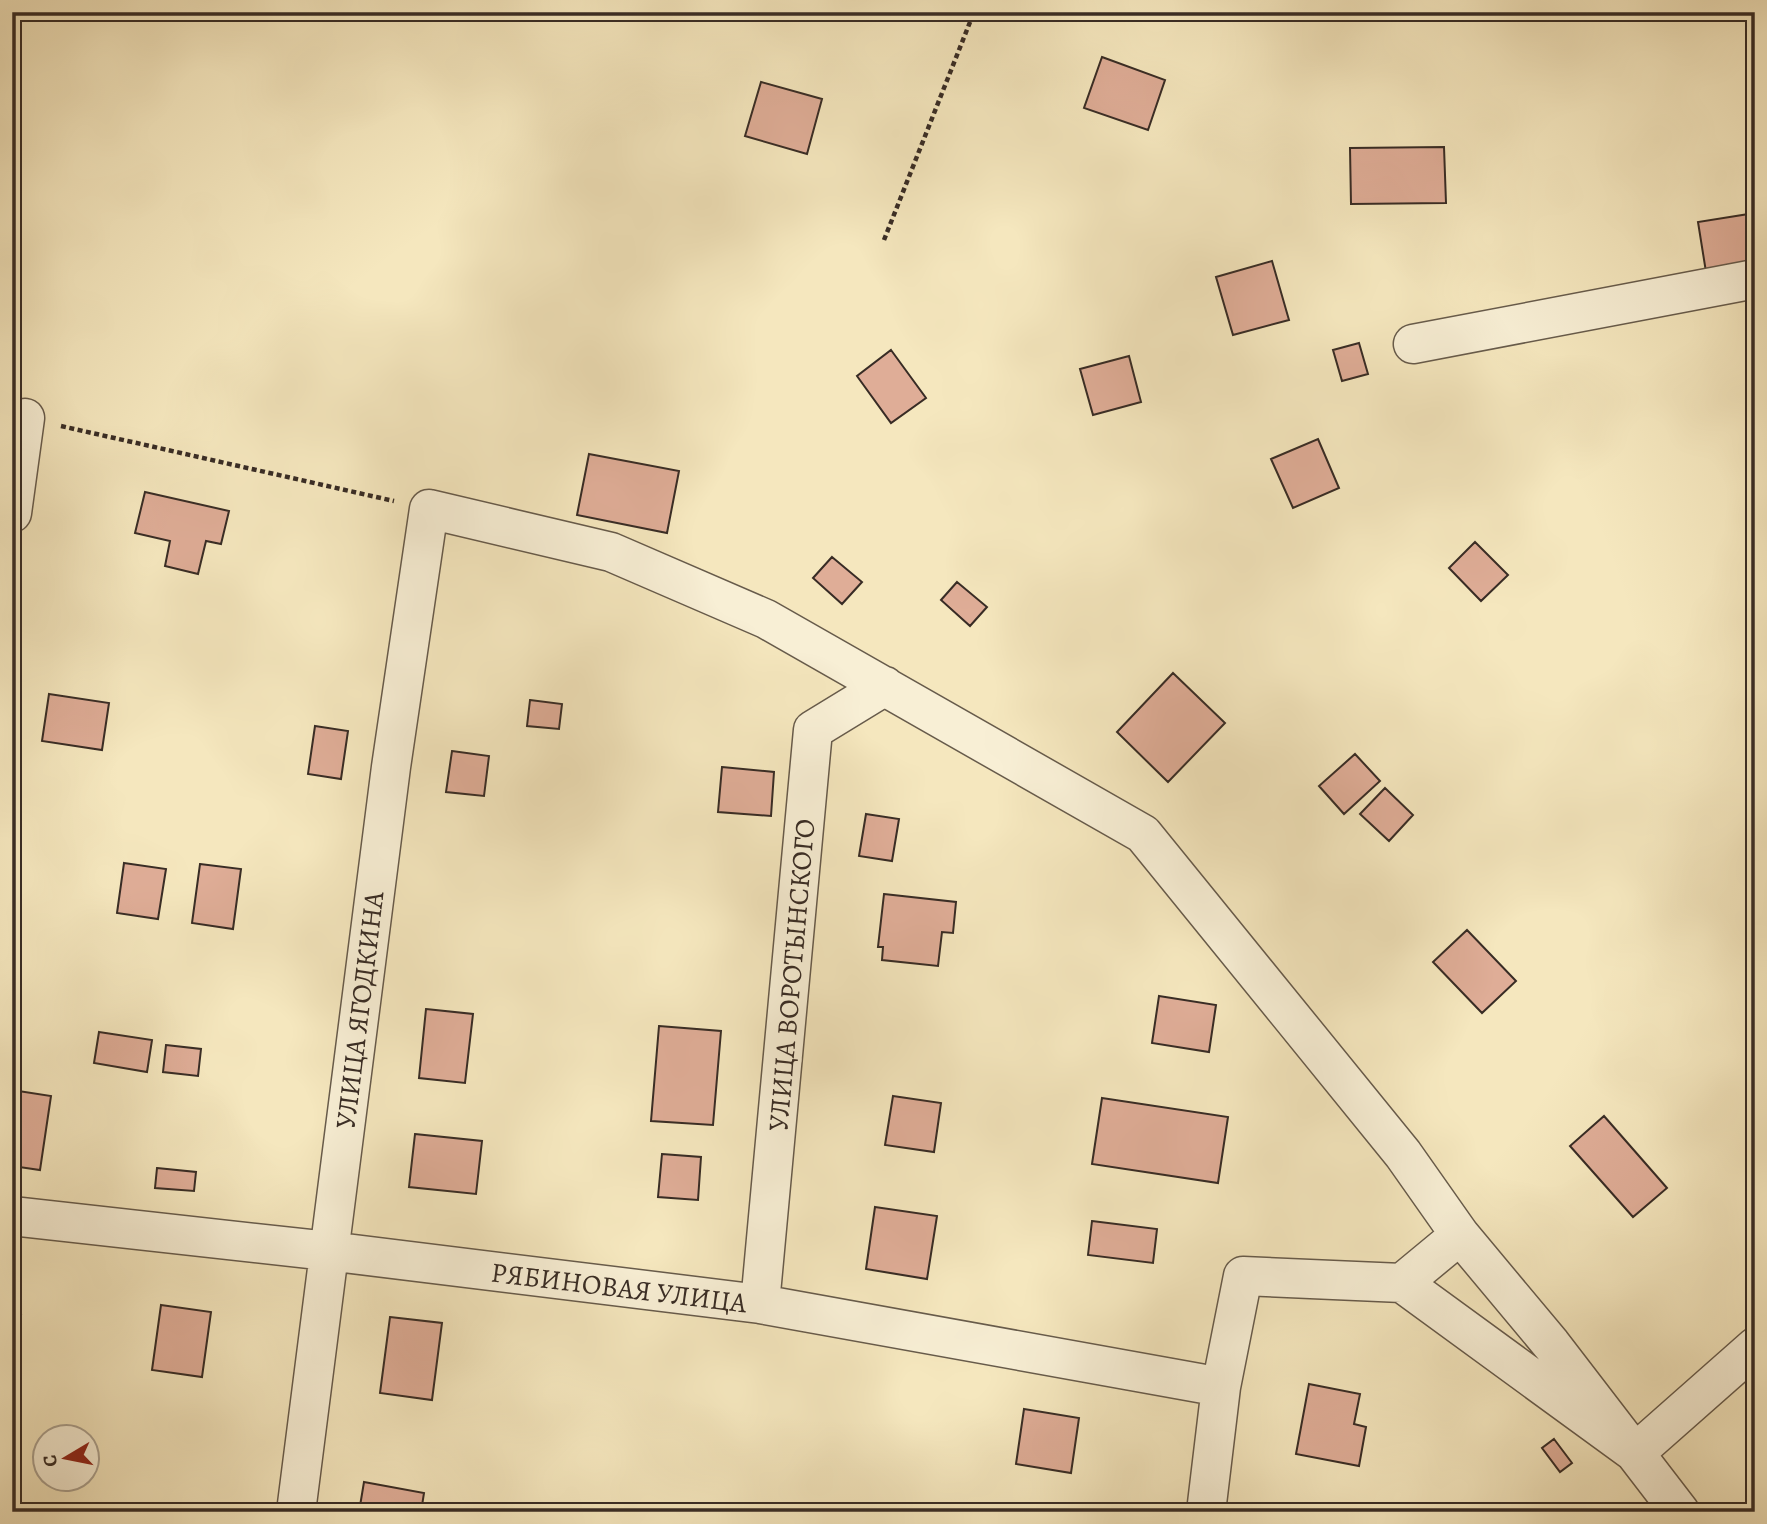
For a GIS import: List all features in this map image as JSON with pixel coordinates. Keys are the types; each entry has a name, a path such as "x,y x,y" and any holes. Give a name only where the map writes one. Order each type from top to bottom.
{"street":[{"path":"1413,344 1755,279"},
{"path":"12,513 24,418"},
{"path":"429,509 611,552 765,619 1143,834 1403,1154 1460,1235 1551,1344 1646,1481"},
{"name":"УЛИЦА ЯГОДКИНА","path":"296,1512 391,767 429,509"},
{"name":"УЛИЦА ВОРОТЫНСКОГО","path":"760,1304 813,730 885,686"},
{"name":"РЯБИНОВАЯ УЛИЦА","path":"12,1216 328,1251 760,1304 1221,1387"},
{"path":"1402,1283 1460,1235"},
{"path":"1206,1512 1221,1387 1243,1276 1402,1283 1646,1481 1680,1512"},
{"path":"1646,1481 1755,1347"}],"path":[{"path":"884,240 974,12"},
{"path":"24,418 429,509"}],"building":[{"path":"1102,57 1165,80 1148,130 1084,108"},
{"path":"761,82 822,99 807,154 745,136"},
{"path":"1444,147 1446,203 1351,204 1350,148"},
{"path":"1755,213 1755,265 1706,272 1698,222"},
{"path":"1272,261 1289,320 1233,335 1216,277"},
{"path":"1359,343 1368,374 1342,381 1333,350"},
{"path":"891,350 926,398 891,423 857,376"},
{"path":"1129,356 1141,402 1093,415 1080,369"},
{"path":"1318,439 1339,488 1293,508 1271,459"},
{"path":"589,454 679,471 667,533 577,515"},
{"path":"145,492 229,511 221,544 206,541 198,574 165,566 170,541 135,533"},
{"path":"1475,542 1508,575 1481,601 1449,568"},
{"path":"832,557 862,582 842,604 813,578"},
{"path":"957,582 987,607 970,626 941,600"},
{"path":"1173,673 1225,723 1168,782 1117,732"},
{"path":"49,694 109,703 102,750 42,741"},
{"path":"530,700 562,704 559,729 527,726"},
{"path":"315,726 348,731 341,779 308,774"},
{"path":"452,751 489,756 484,796 446,792"},
{"path":"1355,754 1380,781 1344,814 1319,786"},
{"path":"722,767 774,772 771,816 718,812"},
{"path":"1385,788 1413,815 1389,841 1360,814"},
{"path":"866,814 899,819 892,861 859,856"},
{"path":"124,863 166,869 158,919 117,913"},
{"path":"200,864 241,869 233,929 192,923"},
{"path":"884,894 956,902 953,933 942,932 938,966 882,960 883,947 878,947"},
{"path":"1467,930 1516,981 1482,1013 1433,962"},
{"path":"1159,996 1216,1005 1209,1052 1152,1043"},
{"path":"426,1009 473,1014 465,1083 419,1078"},
{"path":"659,1026 721,1031 713,1125 651,1121"},
{"path":"99,1032 152,1040 147,1072 94,1063"},
{"path":"166,1045 201,1049 198,1076 163,1072"},
{"path":"12,1090 51,1096 40,1170 12,1166"},
{"path":"893,1096 941,1103 934,1152 885,1145"},
{"path":"1102,1098 1228,1117 1218,1183 1092,1164"},
{"path":"1604,1116 1667,1188 1633,1217 1570,1146"},
{"path":"415,1134 482,1141 476,1194 409,1187"},
{"path":"662,1154 701,1157 698,1200 658,1197"},
{"path":"157,1168 196,1172 194,1191 155,1188"},
{"path":"875,1207 937,1216 927,1279 866,1269"},
{"path":"1092,1221 1157,1229 1153,1263 1088,1255"},
{"path":"161,1305 211,1312 202,1377 152,1370"},
{"path":"12,1314 21,1315 12,1375"},
{"path":"390,1317 442,1323 432,1400 380,1393"},
{"path":"1309,1384 1360,1394 1354,1424 1366,1427 1359,1466 1296,1454"},
{"path":"1024,1409 1079,1418 1071,1473 1016,1464"},
{"path":"1554,1439 1572,1463 1560,1472 1542,1448"},
{"path":"364,1482 424,1493 421,1512 359,1512"}]}
